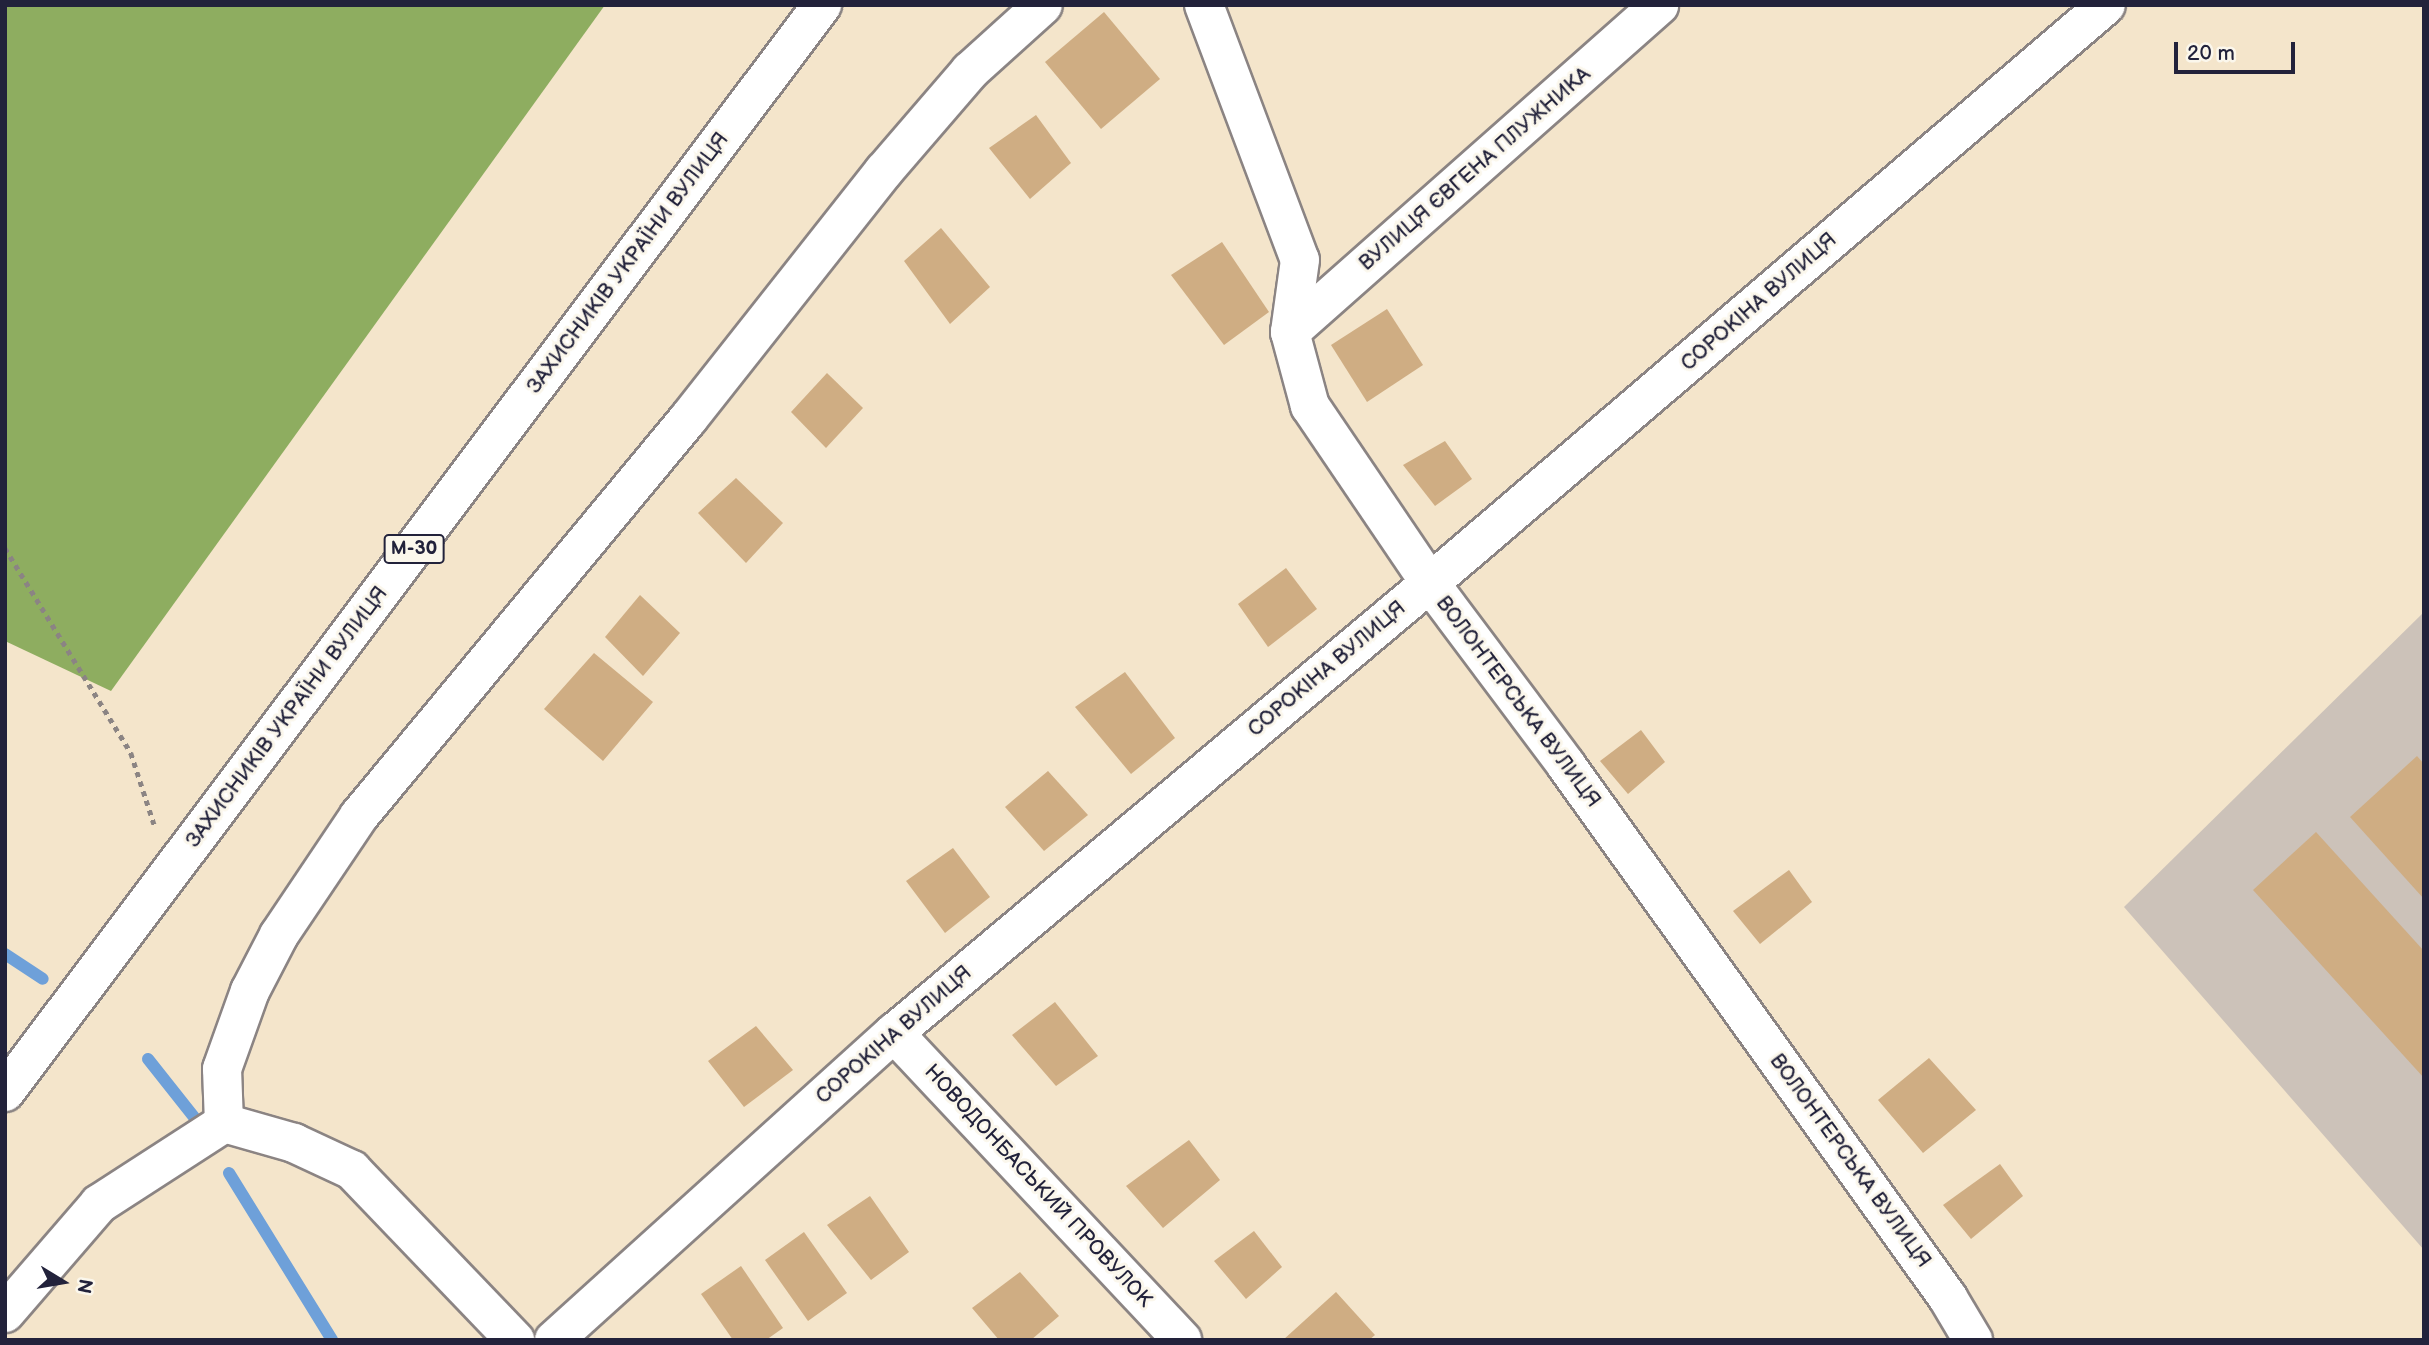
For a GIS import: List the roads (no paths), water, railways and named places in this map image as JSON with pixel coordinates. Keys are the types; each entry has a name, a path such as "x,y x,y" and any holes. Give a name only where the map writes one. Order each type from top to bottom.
{"main road":[{"name":"ЗАХИСНИКІВ УКРАЇНИ ВУЛИЦЯ","path":"5,1092 822,5"},
{"path":"223,1123 222,1069 250,991 279,935 359,816 688,419 884,171 970,71 1043,5"},
{"name":"ВОЛОНТЕРСЬКА ВУЛИЦЯ","path":"1204,5 1300,260 1290,332 1310,407 1430,583 1566,765 1948,1298 1973,1340"},
{"name":"ВУЛИЦЯ ЄВГЕНА ПЛУЖНИКА","path":"1290,332 1660,5"},
{"name":"СОРОКІНА ВУЛИЦЯ","path":"554,1340 894,1032 1430,583 2106,5"},
{"name":"НОВОДОНБАСЬКИЙ ПРОВУЛОК","path":"894,1032 1182,1340"},
{"path":"5,1313 99,1204 223,1123 294,1143 352,1170 515,1340"}],"waterway":[{"path":"5,954 43,979"},
{"path":"148,1059 194,1117"},
{"path":"229,1173 332,1340"}]}
